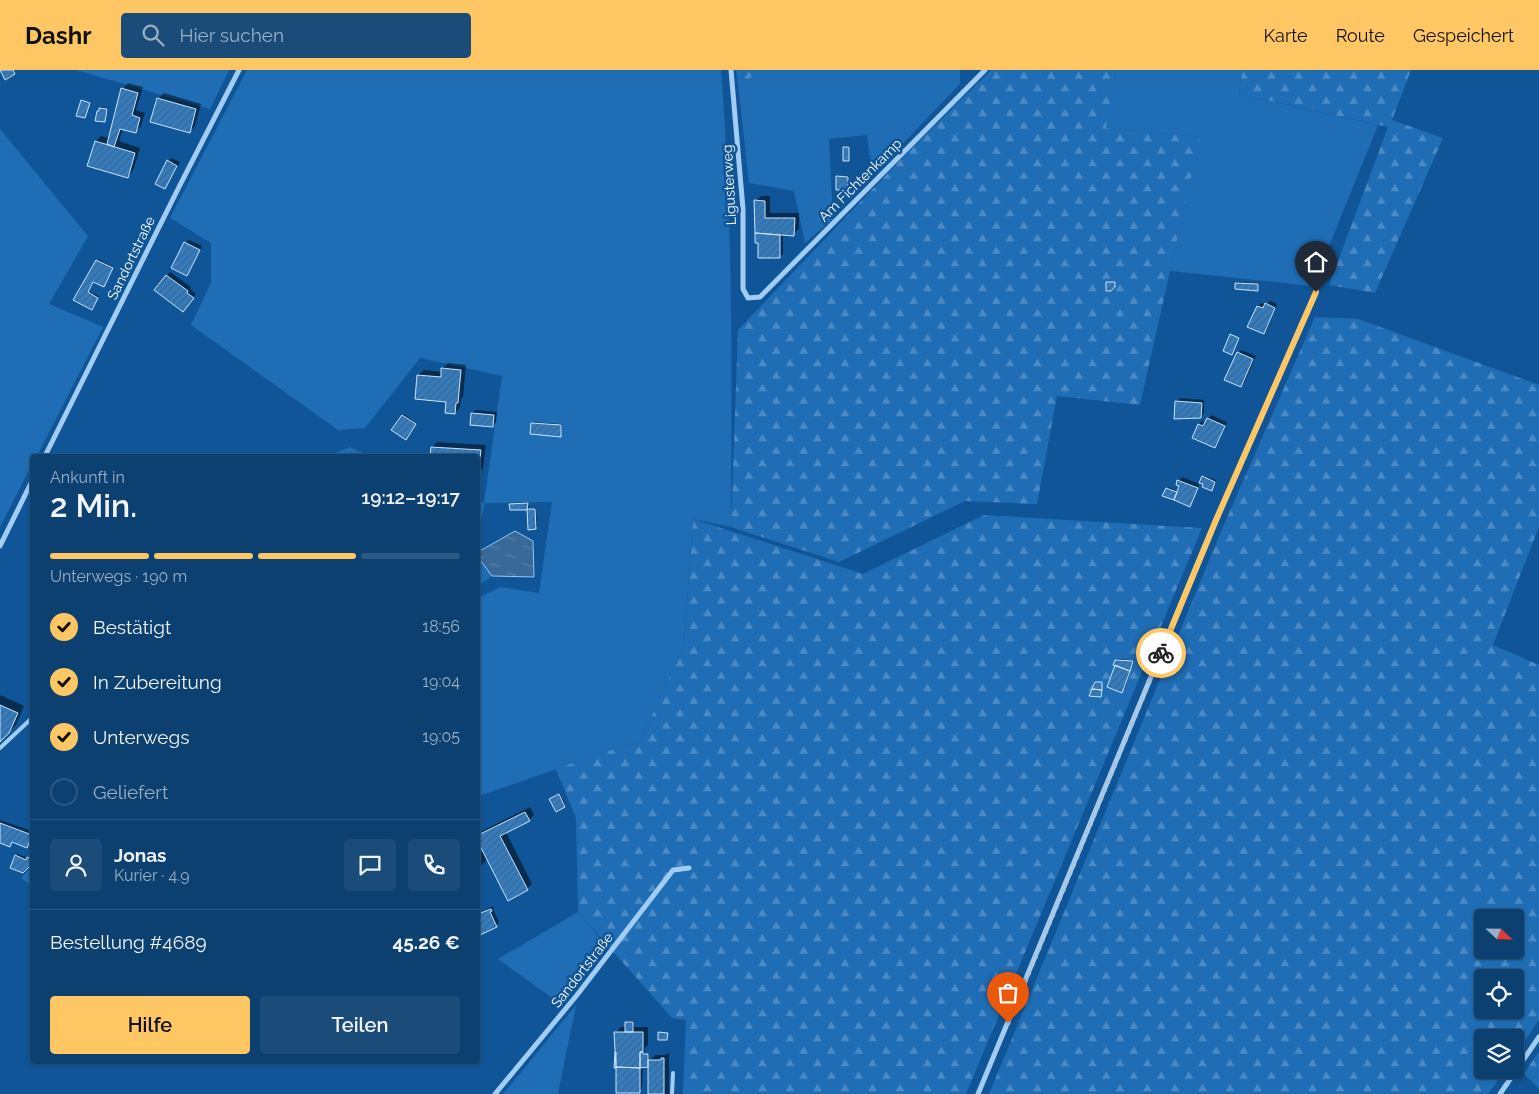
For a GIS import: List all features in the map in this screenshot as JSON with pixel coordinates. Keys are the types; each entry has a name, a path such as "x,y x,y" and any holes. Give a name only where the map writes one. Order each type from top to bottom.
{"street":[{"name":"Sandortstraße","path":"46,454 239,70"},
{"name":"Ligusterweg","path":"731,70 743,209 743,289 748,298"},
{"name":"Am Fichtenkamp","path":"748,298 760,297 985,70"},
{"path":"978,1094 1216,520 1316,292"},
{"path":"0,546 30,485"},
{"name":"Sandortstraße","path":"495,1094 577,995 673,870 689,868"},
{"path":"1500,1094 1539,1037"}],"lane":[{"path":"0,748 30,720"},
{"path":"672,1094 673,1073"}],"green space":[{"path":"76,70 229,70 210,109"},
{"path":"247,70 721,70 730,241 731,527 693,519 684,644 641,740 480,796 480,597 500,587 539,593 552,502 485,503 480,524 480,502 484,503 502,376 420,358 365,428 338,430 191,325 211,283 211,243 170,218"},
{"path":"736,70 767,70 738,84"},
{"path":"767,70 960,70 960,84 872,176 867,135 829,139 833,219 805,243 794,191 749,183 738,84"},
{"path":"991,70 1116,70 1106,128 1200,137 1140,405 1057,396 1037,504 965,501 839,562 731,527 738,330 909,151"},
{"path":"1116,70 1242,70 1239,94 1378,125 1313,286 1170,271 1199,137 1105,128"},
{"path":"1242,70 1411,70 1392,120 1443,138 1375,293 1329,285 1388,127 1239,94"},
{"path":"0,129 88,236 49,304 103,327 38,454 30,454 30,468 0,527"},
{"path":"1315,317 1358,319 1539,385 1539,527 1493,645 1539,665 1539,1020 1524,1042 1524,1029 1474,1029 1474,1079 1499,1079 1488,1094 989,1094 1222,529"},
{"path":"350,447 365,454 334,454"},
{"path":"984,515 1202,528 966,1094 683,1094 686,1020 672,1018 578,912 576,818 556,769 641,740 684,644 693,519 863,574"},
{"path":"480,560 492,576 480,585"},
{"path":"30,868 30,885 21,878"},
{"path":"578,912 605,944 558,1002 498,959"},
{"path":"576,1005 558,1094 503,1094"},
{"path":"1539,1051 1539,1089 1524,1074"}],"water":[{"path":"515,531 533,541 534,577 492,576 480,560 480,551"}],"building":[{"path":"0,70 13,70 15,74 5,80"},
{"path":"121,88 138,93 132,115 140,118 136,133 120,129 114,147 107,144"},
{"path":"157,98 196,109 190,133 150,122"},
{"path":"81,100 90,103 85,118 76,116"},
{"path":"99,108 107,109 105,122 95,121"},
{"path":"95,141 135,153 128,178 87,166"},
{"path":"843,147 849,147 849,161 843,161"},
{"path":"167,160 177,166 165,189 155,184"},
{"path":"836,176 848,177 848,190 836,190"},
{"path":"754,200 765,201 765,218 795,218 794,236 755,233"},
{"path":"755,233 780,235 780,258 758,258 758,243 755,243"},
{"path":"184,242 200,250 187,276 171,268"},
{"path":"96,260 113,268 104,287 93,282 88,292 98,298 92,310 73,300"},
{"path":"166,275 188,291 187,293 194,298 183,312 154,290"},
{"path":"1106,282 1115,282 1115,287 1111,291 1106,291"},
{"path":"1235,283 1258,284 1258,291 1235,289"},
{"path":"1265,303 1275,308 1264,334 1247,327 1257,306 1263,308"},
{"path":"1230,334 1239,338 1232,355 1223,351"},
{"path":"1237,352 1253,359 1241,387 1224,380"},
{"path":"441,368 461,370 455,414 445,413 446,402 415,399 417,375 441,377"},
{"path":"1175,401 1202,403 1201,418 1174,419"},
{"path":"471,413 494,415 493,427 470,425"},
{"path":"402,415 416,424 406,440 391,430"},
{"path":"1207,418 1225,426 1215,448 1192,438 1198,424 1203,426"},
{"path":"531,423 561,425 561,437 530,434"},
{"path":"431,447 481,450 480,458 480,454 430,454"},
{"path":"1202,476 1215,482 1212,491 1202,487 1203,484 1199,483"},
{"path":"1177,480 1198,488 1190,507 1174,500 1179,486 1176,485"},
{"path":"1166,488 1177,492 1174,500 1162,496"},
{"path":"528,503 527,510 510,510 509,504"},
{"path":"527,509 535,509 536,529 528,530"},
{"path":"1115,660 1133,661 1130,671 1113,665"},
{"path":"1115,665 1130,671 1122,693 1107,687"},
{"path":"1095,682 1102,682 1102,690 1092,689"},
{"path":"1092,689 1102,690 1101,697 1089,696"},
{"path":"0,705 18,713 9,733 0,742"},
{"path":"559,794 565,807 556,812 549,799"},
{"path":"525,812 530,821 500,836 528,890 508,901 480,846 480,834"},
{"path":"0,823 30,834 27,848 12,842 10,847 0,843"},
{"path":"15,855 26,860 27,857 30,859 30,866 23,873 10,868"},
{"path":"491,909 492,911 490,912 497,927 480,935 480,913"},
{"path":"625,1022 633,1022 633,1032 625,1032"},
{"path":"614,1032 643,1032 643,1052 640,1052 640,1068 616,1067"},
{"path":"658,1032 668,1033 667,1040 658,1040"},
{"path":"615,1052 616,1068 614,1068"},
{"path":"640,1052 648,1054 648,1067 640,1068"},
{"path":"661,1058 664,1058 664,1094 648,1094 648,1060 661,1060"},
{"path":"616,1067 640,1068 640,1093 616,1093"}],"way so far":[{"path":"1008,1023 1161,653"}],"route":[{"path":"1161,653 1216,520 1316,292"}]}
